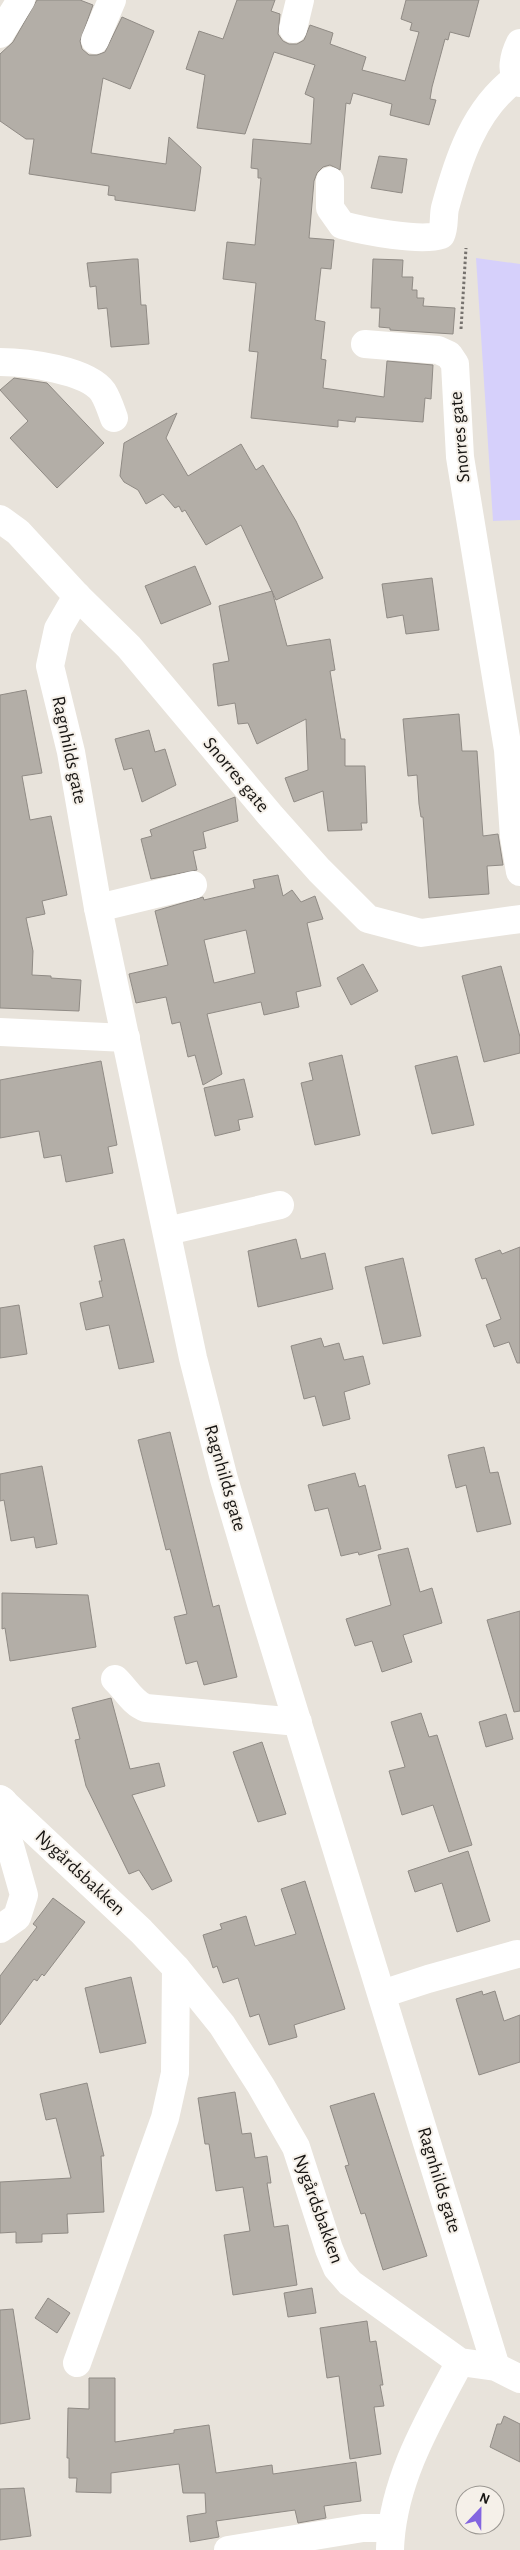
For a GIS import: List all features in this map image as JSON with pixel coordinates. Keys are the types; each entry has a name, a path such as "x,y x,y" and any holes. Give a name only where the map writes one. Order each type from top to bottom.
{"street":[{"path":"0,34 21,0"},
{"path":"95,40 112,0"},
{"path":"293,29 300,0"},
{"path":"330,180 330,208 342,225 393,234 430,237 441,235 444,212 458,161 484,109 498,92 518,81 514,63 520,43"},
{"name":"Snorres gate","path":"365,344 438,350 449,356 455,364 460,457 514,750 514,838 520,872"},
{"path":"0,362 23,362 52,368 82,378 102,391 114,418"},
{"name":"Snorres gate","path":"0,519 30,544 77,596 129,647 270,815 319,870 368,919 421,933 520,919"},
{"name":"Ragnhilds gate","path":"77,596 58,629 50,666 72,752 98,908 193,1358 224,1479 496,2367"},
{"path":"98,908 194,884"},
{"path":"0,1032 126,1038"},
{"path":"167,1231 280,1206"},
{"path":"115,1679 124,1687 136,1703 146,1708 298,1722"},
{"name":"Nygårdsbakken","path":"0,1929 17,1917 24,1895 5,1828 1,1800"},
{"name":"Nygårdsbakken","path":"1,1800 141,1931 176,1968 222,2025 261,2086 296,2148 329,2249 337,2268 350,2283 460,2362 496,2367 520,2379"},
{"path":"382,1994 428,1978 517,1954"},
{"path":"77,2363 165,2118 175,2074 176,1968"},
{"path":"228,2550 363,2528 390,2539 407,2467 460,2362"}],"shaded area":[{"path":"476,258 520,264 520,520 493,521"}],"building":[{"path":"37,0 80,0 93,5 80,41 82,49 89,55 105,52 122,17 154,31 130,89 103,78 91,153 166,164 169,137 201,167 195,211 115,200 115,196 108,195 109,186 29,174 34,139 26,139 0,121 0,54 13,42"},
{"path":"237,0 275,0 271,11 280,14 278,34 283,41 289,44 297,44 304,40 310,25 333,33 330,44 366,57 362,70 405,81 419,32 410,30 412,23 401,19 406,0 479,0 469,37 450,32 448,40 445,39 432,87 430,99 436,100 429,125 390,115 392,104 353,93 350,104 346,103 340,170 330,165 323,167 317,173 314,181 309,238 334,240 331,269 321,268 315,320 325,322 321,359 326,360 323,388 384,397 387,361 433,365 431,399 425,398 423,422 356,417 355,422 338,420 338,427 251,418 258,352 249,351 256,283 223,279 227,242 255,245 261,178 258,178 258,169 251,168 253,139 311,144 314,98 305,94 315,65 274,52 245,134 197,128 205,75 186,69 199,31 223,39"},
{"path":"379,156 407,159 402,193 371,188"},
{"path":"138,259 141,305 146,305 149,344 111,347 107,308 98,309 96,286 90,287 87,263"},
{"path":"373,259 403,260 402,277 413,277 412,290 417,290 417,298 424,298 423,306 455,308 453,334 390,330 390,328 379,327 380,308 371,308"},
{"path":"14,378 47,383 104,443 57,488 10,438 28,421 0,390"},
{"path":"177,413 166,438 188,476 241,444 256,470 263,465 296,521 323,578 276,600 241,525 206,545 185,510 182,512 179,506 175,508 163,494 146,504 138,490 124,482 120,476 124,443"},
{"path":"195,566 211,604 161,624 145,586"},
{"path":"432,578 439,630 406,634 403,615 387,618 382,584"},
{"path":"272,591 287,646 330,639 335,670 330,671 341,739 345,739 345,766 365,766 367,823 361,823 362,830 328,831 323,791 294,802 285,778 308,770 306,719 257,744 248,723 238,724 235,703 218,706 213,664 229,661 219,606"},
{"path":"26,690 42,773 22,776 30,820 51,816 67,895 42,901 45,914 26,918 33,951 32,975 81,980 79,1011 0,1008 0,695"},
{"path":"459,714 462,751 477,751 483,836 498,834 503,865 487,866 489,894 429,898 423,817 421,817 419,804 417,775 408,776 403,719"},
{"path":"149,730 155,752 165,749 176,785 142,802 132,768 124,770 115,739"},
{"path":"235,797 238,821 203,832 206,848 193,851 197,870 151,879 141,839 152,836 150,830"},
{"path":"278,875 283,896 292,890 301,902 315,896 323,919 307,923 321,986 296,992 299,1007 264,1015 261,1002 207,1014 222,1074 203,1085 195,1055 188,1057 180,1022 172,1024 166,997 136,1003 129,974 168,965 155,911 203,897 204,900 255,888 253,880","holes":["246,930 255,973 214,983 204,940"]},
{"path":"363,964 378,991 351,1005 337,978"},
{"path":"501,966 520,1037 520,1053 484,1062 462,976"},
{"path":"342,1055 360,1135 315,1145 301,1083 313,1080 309,1063"},
{"path":"457,1056 474,1125 432,1134 415,1066"},
{"path":"101,1061 117,1145 108,1147 113,1173 66,1182 61,1155 44,1158 39,1131 0,1138 0,1080"},
{"path":"244,1079 253,1117 238,1120 240,1130 215,1136 204,1088"},
{"path":"124,1239 154,1362 119,1369 109,1325 86,1330 80,1303 103,1297 99,1281 102,1281 94,1246"},
{"path":"296,1239 301,1259 325,1253 333,1289 258,1307 248,1251"},
{"path":"520,1247 520,1363 517,1363 509,1342 494,1347 486,1325 501,1319 486,1278 482,1279 475,1259 500,1250 502,1254"},
{"path":"403,1258 421,1336 383,1344 365,1267"},
{"path":"19,1305 27,1354 0,1358 0,1308"},
{"path":"321,1338 324,1347 339,1343 344,1360 363,1356 370,1384 344,1392 350,1419 323,1426 315,1396 304,1399 291,1346"},
{"path":"170,1432 213,1607 219,1605 237,1677 204,1685 197,1661 186,1664 174,1617 187,1614 170,1549 166,1550 138,1440"},
{"path":"484,1447 490,1473 498,1472 511,1524 477,1532 466,1485 456,1488 448,1455"},
{"path":"42,1466 57,1544 36,1548 34,1537 11,1541 4,1500 0,1501 0,1474"},
{"path":"355,1473 359,1487 365,1485 381,1549 359,1555 358,1552 341,1556 328,1508 315,1511 308,1485"},
{"path":"408,1548 420,1592 432,1588 442,1623 403,1635 412,1662 382,1672 372,1641 355,1646 346,1619 391,1605 378,1555"},
{"path":"2,1593 88,1595 96,1647 10,1661 5,1628 2,1629"},
{"path":"520,1611 520,1711 514,1712 487,1620"},
{"path":"111,1698 130,1769 159,1763 165,1786 132,1795 172,1881 152,1890 139,1870 129,1874 86,1786 75,1740 80,1739 72,1708"},
{"path":"421,1713 429,1737 437,1735 472,1845 449,1852 433,1805 402,1815 389,1771 405,1767 391,1722"},
{"path":"506,1714 513,1739 486,1747 479,1722"},
{"path":"262,1742 286,1814 258,1822 233,1752"},
{"path":"468,1851 490,1921 457,1932 442,1883 415,1892 408,1871"},
{"path":"305,1881 345,2009 294,2025 297,2037 269,2045 259,2014 250,2017 238,1978 223,1983 217,1966 213,1968 203,1935 222,1929 220,1924 246,1916 255,1946 296,1934 281,1889"},
{"path":"53,1898 85,1922 44,1976 42,1974 37,1981 34,1979 0,2025 0,1976 37,1927 33,1924"},
{"path":"131,1977 146,2043 100,2053 85,1988"},
{"path":"482,1991 483,1995 495,1991 504,2021 520,2015 520,2062 479,2075 456,1999"},
{"path":"87,2083 104,2156 101,2156 104,2212 67,2214 68,2233 42,2234 42,2242 16,2243 16,2232 0,2233 0,2182 71,2178 56,2118 46,2120 40,2094"},
{"path":"235,2092 242,2134 251,2133 255,2158 267,2156 271,2183 267,2183 274,2227 288,2225 297,2285 233,2295 224,2235 250,2231 243,2187 216,2191 209,2144 205,2144 198,2098"},
{"path":"374,2093 427,2256 383,2270 365,2213 361,2214 345,2166 349,2165 330,2106"},
{"path":"312,2288 316,2313 288,2317 284,2293"},
{"path":"48,2298 70,2313 57,2333 35,2318"},
{"path":"13,2309 30,2419 0,2424 0,2310"},
{"path":"367,2321 370,2342 376,2341 383,2385 380,2385 384,2406 374,2407 381,2454 350,2459 339,2376 327,2378 320,2328"},
{"path":"89,2378 115,2378 115,2442 174,2433 174,2430 209,2425 216,2473 272,2465 273,2474 356,2462 361,2501 324,2506 326,2518 298,2523 295,2510 216,2521 219,2537 190,2542 187,2516 206,2513 205,2493 183,2493 179,2464 111,2473 111,2493 76,2492 77,2478 69,2478 69,2458 67,2458 68,2408 89,2409"},
{"path":"504,2416 520,2424 520,2462 490,2447 497,2424 501,2424"},
{"path":"24,2488 31,2536 0,2540 0,2489"}]}
